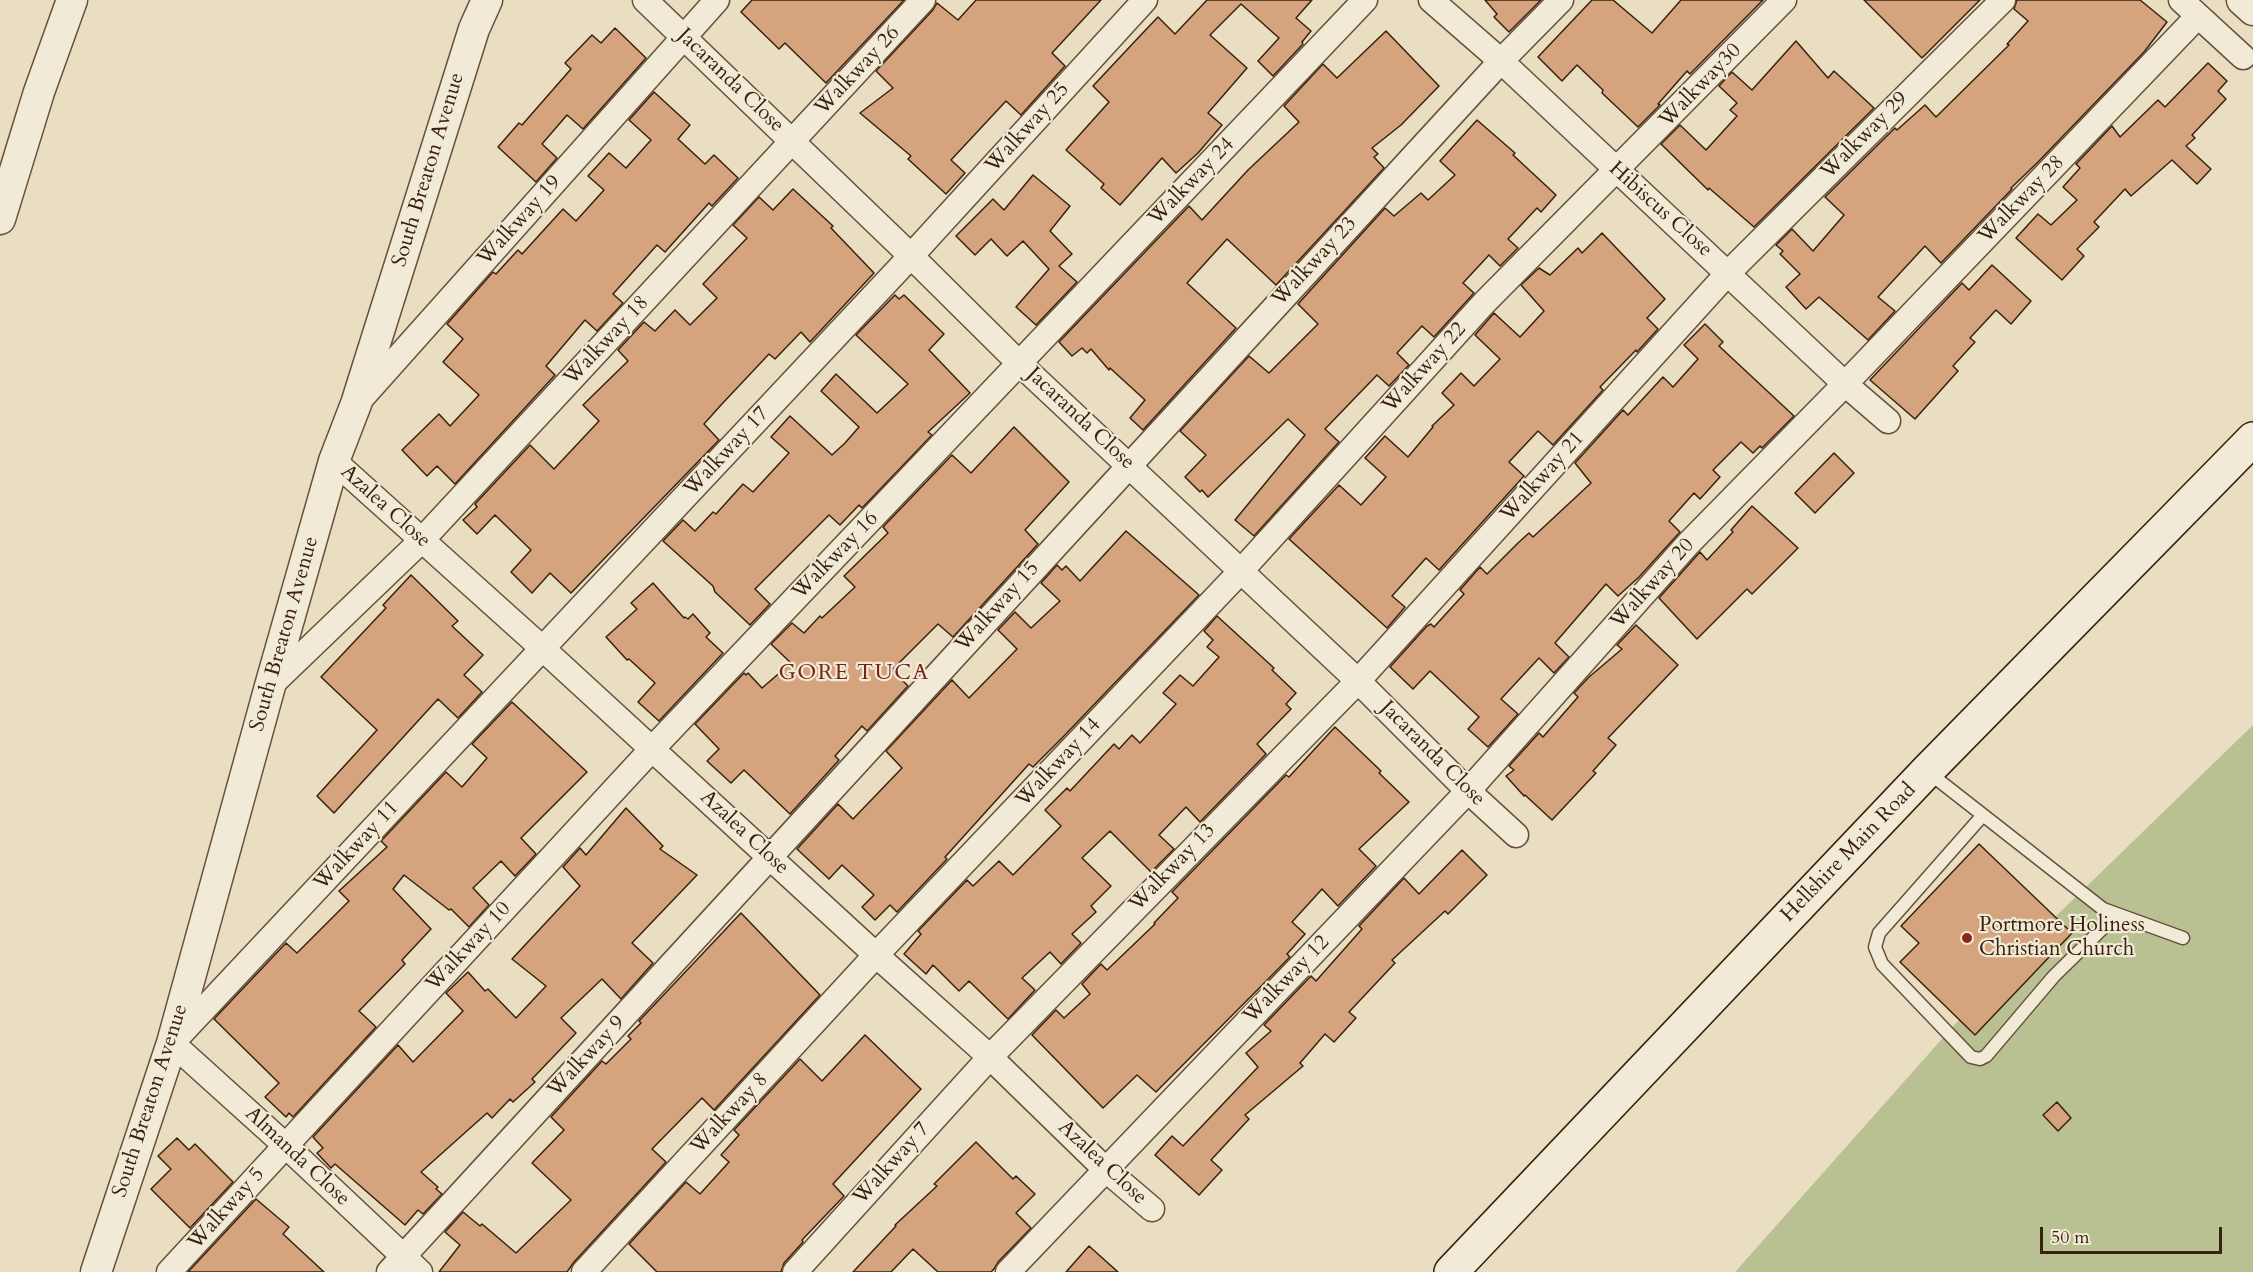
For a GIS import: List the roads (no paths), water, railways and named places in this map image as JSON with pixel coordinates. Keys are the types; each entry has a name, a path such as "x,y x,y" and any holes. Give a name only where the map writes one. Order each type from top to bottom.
{"main road":[{"name":"Hellshire Main Road","path":"1451,1272 1927,771 2253,439"}],"street":[{"path":"0,219 39,92 72,0"},
{"name":"South Breaton Avenue","path":"96,1272 172,1043 334,461 356,404 474,28 487,0"},
{"name":"Jacaranda Close","path":"645,0 793,141 1019,363 1358,681 1516,836"},
{"name":"Walkway 19","path":"356,404 717,0"},
{"name":"Walkway 26","path":"793,141 923,0"},
{"name":"Walkway 25","path":"911,256 1145,0"},
{"name":"Walkway 24","path":"1019,363 1365,0"},
{"name":"Hibiscus Close","path":"1431,0 1501,61 1845,384 1888,421"},
{"name":"Walkway 23","path":"1129,464 1560,0"},
{"name":"Walkway30","path":"1617,171 1784,0"},
{"name":"Walkway 29","path":"1728,273 2002,0"},
{"path":"2242,0 2253,10"},
{"path":"2190,8 2243,57"},
{"name":"Walkway 28","path":"1845,384 2190,8"},
{"name":"Walkway 18","path":"270,686 422,540 793,141"},
{"name":"Walkway 22","path":"1241,571 1484,303 1617,171"},
{"name":"Walkway 17","path":"542,648 911,256"},
{"name":"Walkway 21","path":"1358,681 1728,273"},
{"name":"Walkway 16","path":"652,749 1019,363"},
{"name":"Walkway 20","path":"1468,791 1688,544 1845,384"},
{"name":"Azalea Close","path":"334,461 542,648 876,956 990,1057 1105,1169 1152,1209"},
{"name":"Walkway 15","path":"770,857 1129,464"},
{"name":"Walkway 14","path":"876,956 1241,571"},
{"name":"Walkway 11","path":"172,1043 542,648"},
{"name":"Walkway 13","path":"990,1057 1358,681"},
{"name":"Walkway 10","path":"285,1145 652,749"},
{"name":"Walkway 12","path":"1008,1272 1468,791"},
{"name":"Walkway 9","path":"404,1267 770,857"},
{"name":"Walkway 8","path":"584,1272 876,956"},
{"name":"Almanda Close","path":"172,1043 285,1145 404,1267"},
{"name":"Walkway 7","path":"795,1272 990,1057"},
{"name":"Walkway 5","path":"169,1272 285,1145"}],"lane":[{"path":"1927,771 2103,909 2183,938"},
{"path":"1983,814 1879,933 1875,947 1882,964 1971,1057 1980,1059 1986,1056 2054,976 2105,926 2106,918 2103,909"}],"place":[{"name":"Portmore Holiness Christian Church","path":"1967,938"}],"district":[{"name":"GORE TUCA","path":"854,674"}]}
